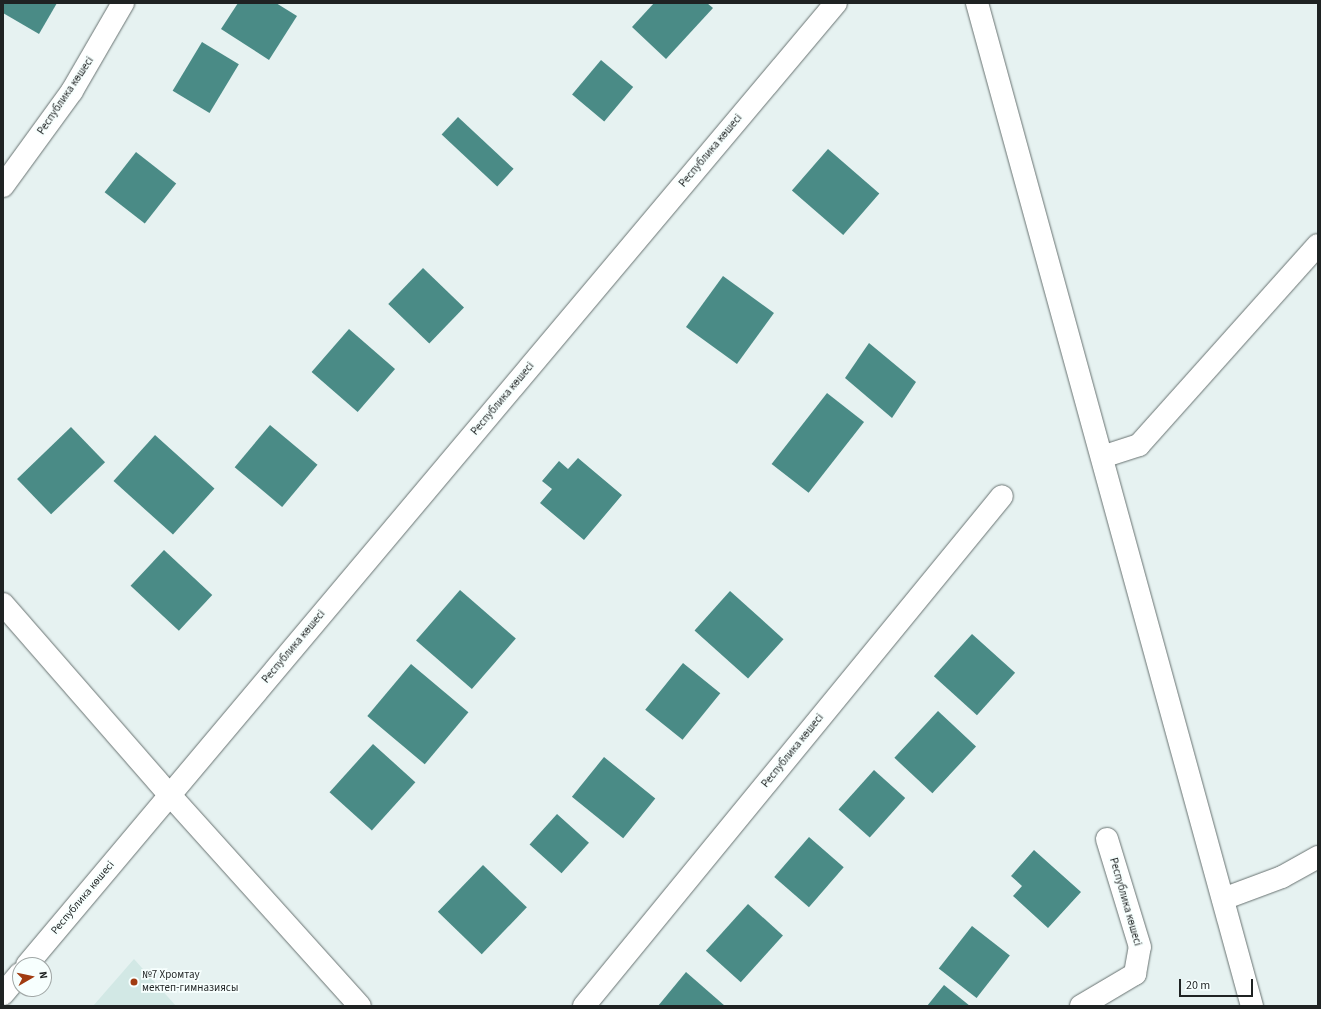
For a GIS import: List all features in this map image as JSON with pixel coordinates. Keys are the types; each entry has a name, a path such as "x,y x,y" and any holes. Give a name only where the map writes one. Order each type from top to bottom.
{"street":[{"name":"Республика көшесі","path":"3,186 72,91 124,3"},
{"name":"Республика көшесі","path":"34,957 836,3"},
{"path":"977,3 1252,1006"},
{"path":"1102,457 1139,445 1318,245"},
{"name":"Республика көшесі","path":"584,1006 1002,496"},
{"path":"3,604 170,794 360,1006"},
{"name":"Республика көшесі","path":"1081,1006 1136,974 1140,947 1106,839"},
{"path":"1223,899 1282,877 1318,857"},
{"path":"3,994 12,983"}],"shaded area":[{"name":"№7 Хромтау мектеп-гимназиясы","path":"134,959 176,1006 93,1006"}],"building":[{"path":"3,3 57,3 39,34 3,13"},
{"path":"238,3 276,3 297,16 269,60 221,29"},
{"path":"654,3 707,3 713,8 666,59 632,27"},
{"path":"202,42 239,64 210,113 173,91"},
{"path":"601,60 633,87 604,121 572,94"},
{"path":"458,117 514,169 497,186 442,135"},
{"path":"828,149 879,194 843,235 792,191"},
{"path":"136,152 176,183 145,224 105,192"},
{"path":"423,268 464,308 429,344 388,304"},
{"path":"723,276 774,313 737,364 686,327"},
{"path":"349,329 395,369 358,412 312,372"},
{"path":"869,343 916,382 892,418 845,378"},
{"path":"827,393 864,422 809,493 772,464"},
{"path":"270,425 317,465 282,507 235,467"},
{"path":"71,427 105,462 51,514 17,479"},
{"path":"155,435 214,489 173,535 114,481"},
{"path":"578,458 622,495 584,540 540,503 552,489 542,481 559,461 568,469"},
{"path":"164,550 212,595 179,631 131,586"},
{"path":"460,590 516,639 472,689 416,641"},
{"path":"730,591 784,639 748,679 695,630"},
{"path":"972,634 1015,673 977,715 934,676"},
{"path":"683,663 720,693 683,740 645,710"},
{"path":"411,664 468,712 425,764 367,716"},
{"path":"938,711 976,746 932,793 894,758"},
{"path":"373,744 415,782 372,830 330,792"},
{"path":"604,757 655,799 623,838 572,797"},
{"path":"874,770 905,798 870,837 839,809"},
{"path":"557,814 589,843 562,873 530,844"},
{"path":"809,837 844,867 809,907 774,877"},
{"path":"1034,850 1081,892 1048,928 1013,896 1022,886 1011,876"},
{"path":"483,865 527,907 482,954 438,912"},
{"path":"748,904 783,935 741,982 706,951"},
{"path":"972,926 1010,956 977,998 939,969"},
{"path":"686,972 725,1006 658,1006"},
{"path":"944,985 970,1006 927,1006"}],"place":[{"name":"№7 Хромтау мектеп-гимназиясы","path":"134,982"}]}
